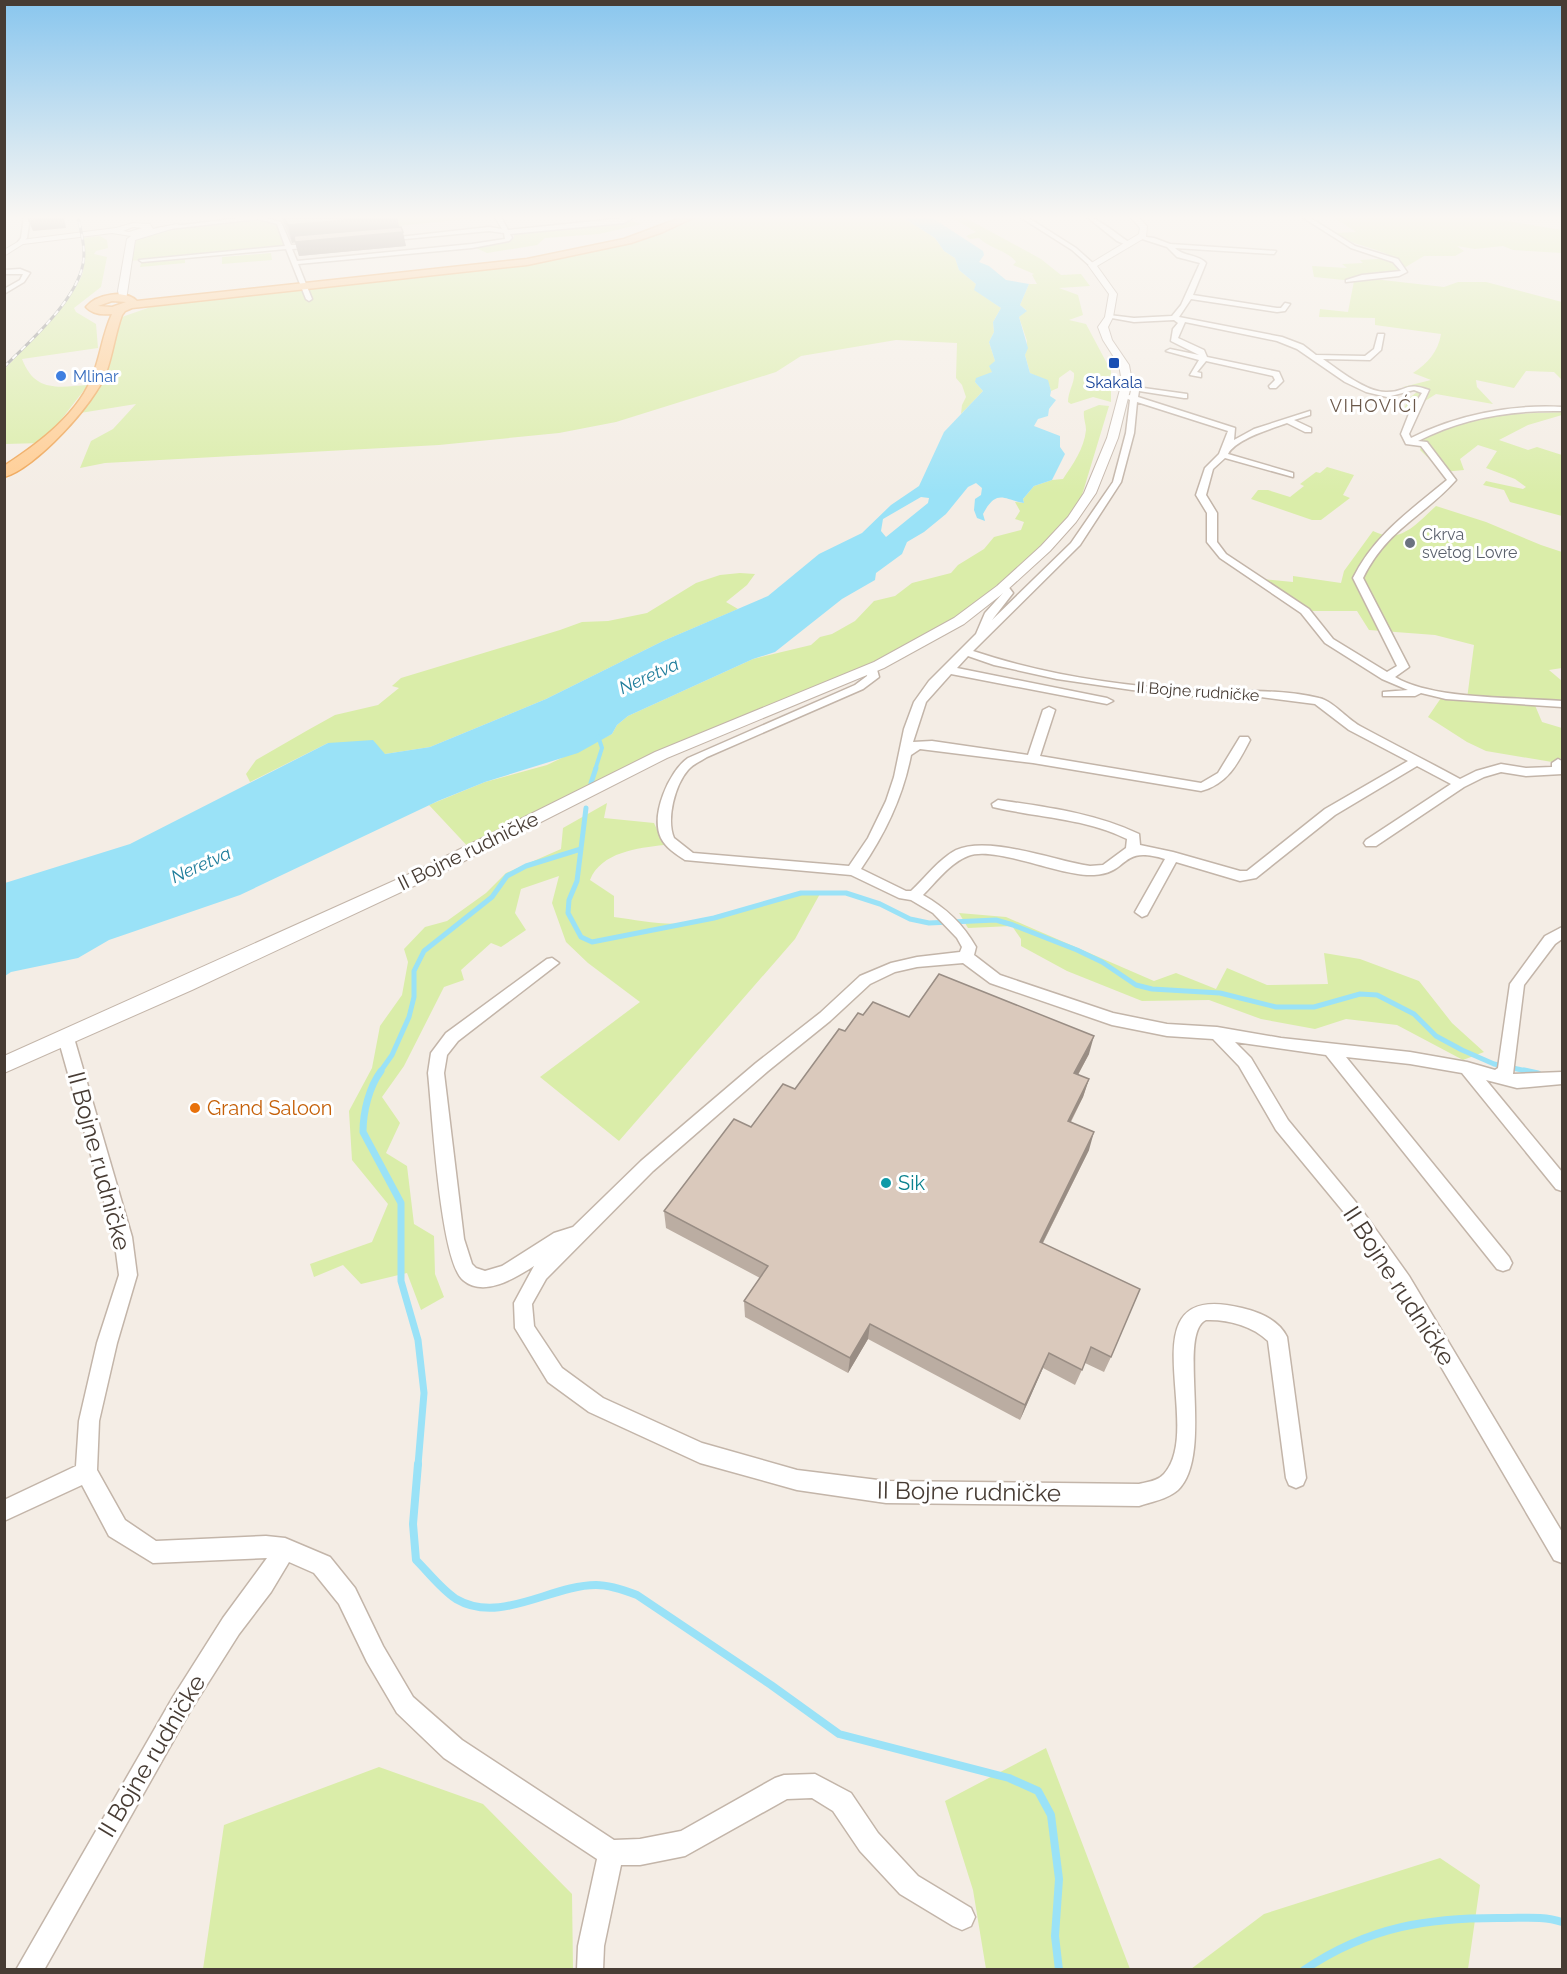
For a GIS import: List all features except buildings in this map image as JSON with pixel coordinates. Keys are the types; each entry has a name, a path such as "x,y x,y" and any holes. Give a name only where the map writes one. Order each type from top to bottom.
{"main road":[{"path":"83,309 102,324"},
{"path":"104,309 99,310 106,351"},
{"path":"4,473 44,443 74,414 96,382 123,309"}],"street":[{"path":"982,628 995,623 1075,545 1118,482 1130,433 1130,393 1127,371 1104,335 1103,327 1110,309"},
{"path":"1175,318 1181,309"},
{"path":"1259,309 1282,315"},
{"path":"1109,317 1134,320 1175,318 1279,339 1300,347 1348,380 1379,393 1397,393 1408,387 1421,388 1426,392 1414,411 1413,419 1405,434 1409,442"},
{"path":"1175,318 1182,323 1174,339 1201,352 1204,358"},
{"path":"1316,357 1367,358 1377,350 1381,336"},
{"path":"1170,351 1276,374 1279,381 1273,386"},
{"path":"1198,375 1193,373 1204,358"},
{"path":"1130,393 1184,396"},
{"path":"1130,393 1232,430 1233,434 1225,451"},
{"name":"II Bojne rudničke","path":"4,1065 127,1012 472,851 676,748 872,668 948,628 1003,588 1052,543 1075,516 1096,482 1130,393"},
{"path":"1409,442 1421,435 1495,414 1563,409"},
{"path":"1307,413 1257,431 1225,451 1204,476 1202,495 1213,509 1215,517 1212,542 1223,556 1305,611 1329,641 1399,684 1468,698 1563,704"},
{"path":"1287,420 1308,430"},
{"path":"1386,677 1403,667 1358,578 1362,567 1392,530 1452,480 1424,444 1409,442"},
{"path":"1225,451 1290,475"},
{"path":"1033,560 1052,567"},
{"name":"II Bojne rudničke","path":"853,871 872,843 900,778 904,754 920,702 936,678 949,670 966,652 1008,593 1003,588"},
{"name":"II Bojne rudničke","path":"966,652 998,663 1057,676 1132,687 1192,693 1253,693 1318,701 1353,727 1460,784"},
{"name":"II Bojne rudničke","path":"872,668 873,676 859,687 703,754 683,768 673,785 664,821 667,837 677,848 690,856 853,871 904,895 914,896 951,923 969,947 966,957 917,962 891,968 865,980 825,1017 762,1067 647,1166 539,1273 524,1303 525,1328 555,1375 596,1405 700,1453 797,1480 886,1492 1139,1495 1157,1490 1172,1482 1182,1466 1186,1446 1187,1326 1195,1315 1210,1311 1256,1320 1268,1327 1277,1337 1296,1478"},
{"path":"949,670 1107,701"},
{"path":"1387,694 1430,692"},
{"path":"1033,759 1050,711"},
{"path":"904,754 917,745 932,745 1033,759 1201,788 1212,785 1229,767 1244,740"},
{"path":"914,896 963,852 975,849 1032,858 1088,871 1104,870 1115,865 1122,855 1133,849 1173,856 1240,876 1251,875 1330,812 1416,762"},
{"path":"1371,843 1460,784 1480,774 1501,768 1526,772 1559,771 1558,763"},
{"path":"998,804 1116,826 1134,837 1133,849"},
{"path":"1142,912 1173,856"},
{"path":"1502,1074 1517,984 1550,940 1563,932"},
{"path":"966,957 995,979 1112,1019 1167,1030 1217,1033 1331,1050 1410,1058 1502,1074 1517,1082 1563,1078"},
{"name":"II Bojne rudničke","path":"552,963 452,1037 439,1053 436,1073 455,1239 464,1268 470,1275 485,1279 507,1273 560,1239 579,1234"},
{"name":"II Bojne rudničke","path":"1217,1033 1245,1062 1282,1125 1353,1211 1402,1282 1563,1552"},
{"name":"II Bojne rudničke","path":"66,1038 123,1238 128,1275 107,1343 89,1421 86,1472"},
{"path":"1331,1050 1503,1263"},
{"path":"1467,1068 1563,1184"},
{"path":"4,1511 86,1472 117,1528 153,1552 266,1547 285,1549 322,1566 347,1596 375,1654 405,1705 453,1749 610,1853 640,1852 685,1843 784,1786 816,1786 842,1802 869,1842 909,1885 962,1917"},
{"name":"II Bojne rudničke","path":"29,1970 181,1705 231,1626 263,1584 285,1549"},
{"path":"590,1970 591,1946 610,1853"}],"green space":[{"path":"60,309 75,309 96,324 98,348 22,359 27,370 34,378 49,386 88,385 43,443 5,444 5,369"},
{"path":"145,309 1000,309 993,322 994,332 989,342 995,361 992,372 975,382 983,391 961,414 966,397 962,385 956,378 957,343 896,340 801,356 776,372 616,422 559,433 439,445 105,463 80,468 91,441 113,429 136,404 74,414 83,401 116,319"},
{"path":"1082,309 1083,315 1069,320 1086,324 1111,371 1111,402 1093,397 1071,404 1068,402 1074,377 1074,373 1070,370 1059,378 1058,388 1051,391 1046,381 1030,373 1025,355 1027,341 1019,317 1026,310"},
{"path":"1320,309 1348,312 1349,309 1562,309 1562,380 1554,372 1526,371 1514,388 1476,380 1477,387 1493,404 1436,394 1406,413 1402,413 1409,398 1417,392 1413,388 1403,387 1431,380 1413,373 1432,356 1441,334 1375,325 1375,318 1319,317"},
{"path":"1099,405 1109,406 1079,505 1052,543 982,603 954,618 948,628 915,647 676,748 472,851 429,805 485,782 547,765 612,734 617,725 628,716 753,659 811,645 820,637 832,634 855,621 874,601 895,596 912,583 951,573 958,565 984,549 994,537 1021,530 1024,522 1015,519 1020,511 1015,502 1024,503 1023,499 1034,486 1063,479 1083,444 1086,430 1084,411"},
{"path":"1510,411 1514,414 1562,412 1562,415 1528,425 1499,440 1528,450 1537,447 1562,455 1562,516 1510,502 1504,490 1483,485 1486,481 1523,489 1526,487 1515,479 1486,468 1497,451 1478,445 1460,459 1464,470 1443,472 1420,450 1424,438 1422,432"},
{"path":"1327,467 1354,475 1343,495 1350,498 1321,520 1312,520 1251,499 1258,490 1268,490 1290,497 1304,486 1300,484"},
{"path":"1436,506 1486,522 1562,552 1562,668 1549,670 1562,681 1562,704 1534,703 1542,722 1562,728 1562,756 1558,763 1486,751 1467,742 1428,717 1441,698 1467,699 1474,645 1435,635 1369,630 1357,611 1305,611 1253,578 1293,582 1293,576 1341,583 1344,571 1373,531 1392,536 1400,534 1415,526"},
{"path":"755,574 747,585 726,602 738,609 663,641 546,699 430,747 385,754 328,743 250,782 246,774 256,760 335,715 378,705 399,688 392,686 401,678 582,622 608,621 647,613 696,583 720,575"},
{"path":"607,803 604,818 654,823 664,845 621,853 611,857 595,871 590,880 614,896 614,917 660,923 687,923 787,897 821,892 795,939 619,1141 540,1077 640,1002 588,963 566,942 552,903 559,876 521,889 515,913 526,930 501,947 491,943 461,970 464,980 444,987 404,1066 382,1097 400,1123 386,1153 407,1166 414,1224 434,1236 435,1274 444,1297 421,1310 407,1273 361,1284 343,1265 314,1277 310,1264 372,1242 388,1204 352,1160 349,1111 372,1068 380,1026 402,995 408,962 404,949 425,927 447,921 486,893 506,873 561,849 563,828"},
{"path":"959,913 1006,917 1154,981 1176,973 1216,989 1227,968 1267,985 1328,984 1324,953 1360,959 1419,981 1452,1023 1484,1052 1463,1060 1397,1025 1346,1019 1315,1029 1261,1019 1209,1000 1142,1001 1067,971 1021,946 1021,939 1012,926 968,928"},
{"path":"1046,1748 1130,1969 986,1969 973,1890 945,1801"},
{"path":"379,1767 483,1804 572,1894 573,1969 203,1969 224,1825"},
{"path":"1440,1858 1480,1885 1468,1969 1191,1969 1264,1914"}],"water":[{"name":"Neretva","path":"1000,309 1027,311 1019,317 1028,348 1025,355 1030,373 1048,380 1050,396 1056,400 1049,409 1048,416 1038,419 1034,426 1060,436 1060,447 1065,454 1052,480 1034,486 1023,499 1024,503 997,498 983,514 985,521 977,518 974,510 975,499 981,495 982,488 976,483 968,487 946,514 907,542 902,554 876,573 875,580 842,599 775,652 753,659 628,716 617,725 612,734 578,753 485,782 438,801 240,895 109,940 78,958 11,972 5,976 5,883 130,844 328,743 373,740 385,754 430,747 546,699 663,641 768,596 819,554 862,533 891,505 919,486 944,432 983,391 975,382 976,378 992,372 989,366 995,361 989,342 994,332 993,322","holes":["921,497 929,498 928,503 886,537 881,531 883,519"]}],"waterway":[{"path":"595,770 602,748 598,736"},
{"path":"591,783 596,768"},
{"path":"581,849 586,808"},
{"path":"380,1072 392,1055 409,1017 414,997 414,971 424,951 492,897 507,876 526,866 581,849"},
{"path":"581,849 577,881 569,900 568,913 581,937 592,942 714,918 801,893 846,893 880,904 910,919 929,923 996,920 1013,925 1077,950 1102,962 1136,985 1152,989 1220,993 1276,1007 1314,1007 1360,994 1377,995 1414,1014 1436,1036 1462,1050 1494,1064 1531,1072"},
{"path":"381,1071 373,1084 368,1100 363,1132 401,1203 401,1281 418,1340 424,1393 418,1465"},
{"path":"1524,1071 1538,1074"},
{"path":"418,1464 413,1524 416,1560 440,1586 456,1599 473,1606 490,1608 526,1602 579,1587 601,1585 622,1590 637,1595 771,1685 839,1734 1009,1778 1038,1791 1051,1815 1059,1879 1055,1936 1059,1970"},
{"path":"1304,1970 1352,1943 1376,1934 1426,1922 1479,1918 1528,1918 1562,1922"}],"railway":[{"path":"4,367 60,309"}],"place":[{"name":"Skakala","path":"1114,363"},
{"name":"Mlinar","path":"61,376"},
{"name":"Ckrva svetog Lovre","path":"1410,543"},
{"name":"Grand Saloon","path":"195,1108"},
{"name":"Sik","path":"886,1183"}],"district":[{"name":"VIHOVIĆI","path":"1374,406"}]}
